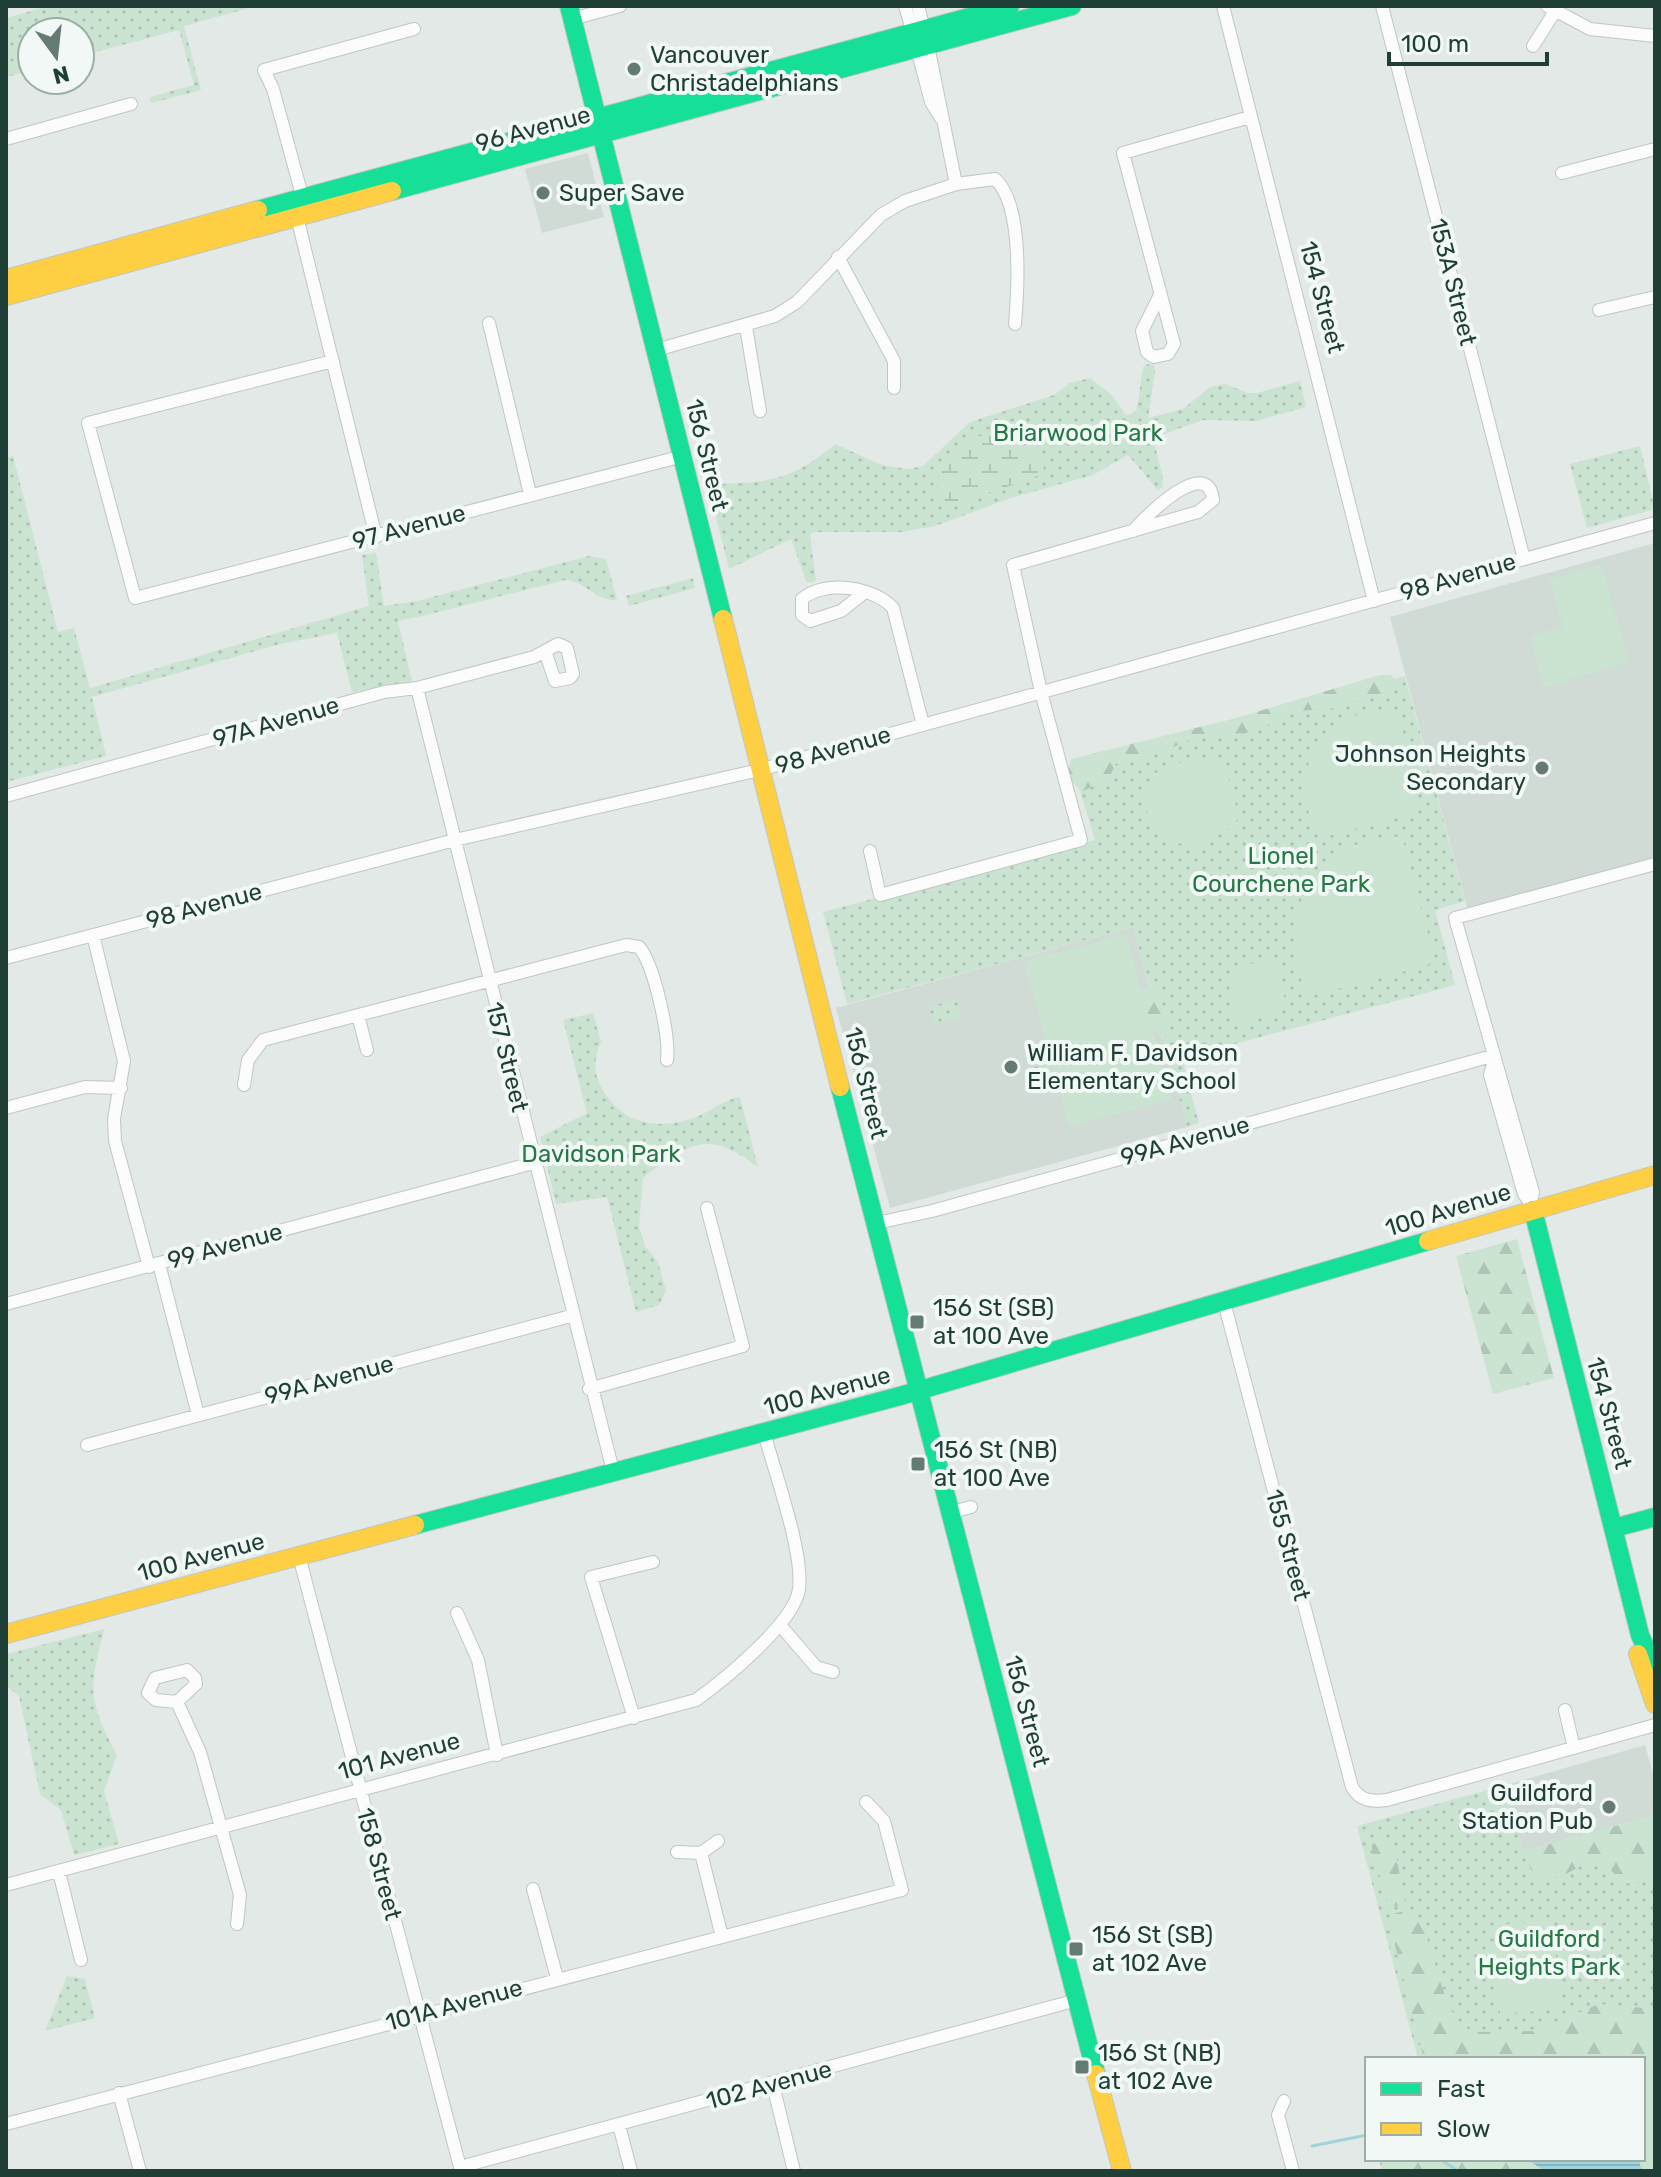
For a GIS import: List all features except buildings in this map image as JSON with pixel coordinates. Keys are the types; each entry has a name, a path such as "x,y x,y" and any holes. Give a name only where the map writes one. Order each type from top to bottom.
{"main road":[{"name":"96 Avenue","path":"923,37 1010,6"},
{"name":"96 Avenue","path":"6,296 297,217 599,127 923,37 1072,6"},
{"name":"156 Street","path":"570,12 948,1513 1122,2171"},
{"name":"96 Avenue","path":"6,279 303,199 599,127"},
{"path":"221,237 247,223 294,210 303,199"},
{"name":"100 Avenue","path":"6,1634 917,1391 1224,1302 1532,1206 1655,1175"},
{"name":"154 Street","path":"1532,1206 1640,1635 1655,1669"},
{"path":"1614,1528 1655,1517"},
{"name":"154 Street","path":"1640,1635 1638,1654 1655,1704"}],"street":[{"path":"570,12 620,6"},
{"path":"905,6 923,37"},
{"path":"918,6 931,102 941,118 956,184"},
{"name":"154 Street","path":"1223,6 1374,601"},
{"name":"153A Street","path":"1382,6 1524,559"},
{"path":"1533,46 1551,10 1590,29 1655,36"},
{"path":"303,199 273,89 264,70 414,29"},
{"path":"6,139 131,104"},
{"path":"1159,297 1123,153 1250,117"},
{"path":"1562,173 1655,149"},
{"path":"656,350 746,327 790,307 887,211 956,184 995,179 1009,201 1016,262 1015,324"},
{"path":"297,217 376,537"},
{"path":"838,257 894,361 894,388"},
{"path":"1599,310 1655,297"},
{"path":"489,323 530,494"},
{"path":"746,327 760,411"},
{"name":"97 Avenue","path":"333,361 88,423 135,598 683,456"},
{"path":"870,851 880,895 1081,840 1041,692 1013,565 1133,531 1198,512 1213,500 1212,492 1205,485 1187,487 1154,508 1133,531"},
{"name":"98 Avenue","path":"6,958 455,840 763,769 1655,523"},
{"path":"865,592 826,618 813,622 802,615 802,599 815,591 839,589 865,592 884,597 893,608 923,725"},
{"name":"97A Avenue","path":"6,796 384,692 417,688 545,651"},
{"name":"157 Street","path":"417,688 589,1389 613,1471"},
{"name":"154 Street","path":"1532,1206 1533,1192 1501,1071 1493,1059 1455,918 1655,864"},
{"path":"93,935 123,1050 125,1069 114,1119 115,1141 198,1415"},
{"path":"244,1085 248,1060 263,1040 621,946 639,947 650,967 668,1041 667,1060"},
{"path":"358,1015 367,1050"},
{"name":"99A Avenue","path":"877,1223 1493,1059"},
{"path":"6,1108 93,1086 121,1088"},
{"name":"99 Avenue","path":"6,1304 442,1183 533,1163"},
{"path":"589,1389 743,1346 707,1208"},
{"name":"155 Street","path":"1224,1302 1352,1787 1367,1801 1381,1801 1574,1748"},
{"name":"99A Avenue","path":"87,1445 571,1316"},
{"path":"764,1432 799,1568 796,1600 780,1625 816,1667 833,1672"},
{"path":"948,1513 971,1507"},
{"name":"158 Street","path":"299,1556 460,2169"},
{"path":"634,1718 591,1577 653,1562"},
{"path":"457,1613 478,1660 497,1755"},
{"name":"101 Avenue","path":"6,1885 696,1700 780,1625"},
{"path":"177,1702 200,1752 240,1895 237,1924"},
{"path":"1565,1710 1574,1748 1655,1725"},
{"name":"101A Avenue","path":"6,2124 902,1890 884,1821 866,1802"},
{"path":"677,1852 701,1853 718,1841"},
{"path":"701,1853 722,1937"},
{"path":"59,1872 81,1960"},
{"path":"533,1889 557,1978"},
{"name":"102 Avenue","path":"460,2169 1077,2000"},
{"path":"773,2085 794,2171"},
{"path":"119,2093 140,2171"},
{"path":"1284,2101 1278,2115 1293,2171"},
{"path":"619,2125 631,2171"}],"shaded area":[{"path":"588,153 604,217 542,233 525,169"},
{"name":"Johnson Heights Secondary","path":"1655,543 1655,861 1469,914 1390,617"},
{"name":"William F. Davidson Elementary School","path":"1133,927 1187,1127 890,1208 836,1008"},
{"path":"1645,1745 1655,1781 1655,1815 1523,1851 1506,1785"}],"green space":[{"path":"49,6 256,6 184,26 201,90 151,103 150,97 194,85 179,30 96,52 96,16 16,16 16,74 6,77 6,18"},
{"name":"Briarwood Park","path":"1154,365 1155,372 1148,418 1183,409 1210,387 1226,384 1247,393 1257,393 1300,381 1306,407 1256,421 1203,420 1153,438 1163,478 1162,488 1157,489 1128,455 1093,475 1011,498 935,526 902,532 813,532 810,535 816,581 807,583 791,539 729,569 708,484 776,478 804,466 835,444 882,465 908,469 923,466 970,422 1054,395 1070,383 1090,378 1112,395 1126,415 1132,414 1137,409 1143,367"},
{"path":"1023,424 1033,432 1044,469 1042,474 955,506 939,497 938,481 942,466 951,455 978,437"},
{"path":"1640,446 1655,509 1587,528 1570,464"},
{"path":"13,456 58,632 74,628 90,688 369,606 362,555 376,553 384,606 417,601 589,556 606,559 617,600 603,598 565,580 398,621 412,681 352,692 337,633 280,644 92,697 106,756 6,782 6,458"},
{"path":"1601,565 1630,662 1544,687 1530,636 1563,627 1549,579"},
{"path":"693,578 695,588 629,606 626,596"},
{"path":"1380,675 1391,675 1395,680 1386,691 1337,708 1299,711 1252,732 1195,738 1159,753 1116,764 1108,779 1083,791 1074,784 1068,772 1071,759 1236,718"},
{"name":"Lionel Courchene Park","path":"1405,676 1465,901 1435,910 1455,985 1182,1058 1199,1123 1187,1127 1133,927 847,1004 823,912 1095,840 1072,765"},
{"path":"1398,711 1420,807 1416,813 1320,838 1307,804 1305,786 1313,752 1336,725 1354,716"},
{"path":"1216,756 1224,760 1239,818 1227,831 1196,846 1177,843 1161,835 1147,813 1147,787 1151,779 1168,766"},
{"path":"1402,836 1434,956 1428,965 1307,997 1300,976 1295,932 1305,892 1316,874 1332,858 1353,846"},
{"path":"1126,934 1171,1099 1069,1127 1024,962"},
{"path":"1274,957 1286,1003 1280,1012 1235,1024 1229,996 1232,978 1246,966"},
{"path":"1150,984 1164,1010 1167,1026 1164,1040 1147,1022 1140,992"},
{"path":"957,999 961,1016 933,1024 929,1007"},
{"name":"Davidson Park","path":"593,1013 601,1042 595,1063 597,1076 615,1106 637,1120 662,1124 688,1120 740,1097 758,1167 725,1148 712,1144 699,1145 673,1156 643,1178 639,1226 645,1246 658,1262 666,1291 659,1305 636,1312 607,1197 556,1204 540,1137 587,1113 563,1020"},
{"path":"1049,1063 1056,1089 1040,1094 1032,1067"},
{"path":"1517,1239 1554,1378 1493,1394 1456,1256"},
{"path":"104,1629 95,1666 94,1694 100,1720 117,1755 104,1791 119,1844 74,1855 61,1810 40,1794 19,1696 6,1686 6,1654"},
{"name":"Guildford Heights Park","path":"1506,1785 1523,1851 1655,1815 1655,2171 1382,2171 1380,2161 1645,2161 1645,2057 1417,2057 1357,1826"},
{"path":"1655,1815 1655,1877 1636,1884 1626,1883 1599,1861 1547,1879 1538,1878 1529,1865 1528,1850"},
{"path":"1382,1839 1394,1845 1405,1901 1397,1906 1389,1906 1371,1845"},
{"path":"1408,1910 1417,1914 1448,2006 1461,2024 1472,2032 1535,2031 1599,2004 1655,2009 1655,2171 1641,2171 1640,2163 1645,2161 1645,2057 1423,2057 1389,1922 1393,1914"},
{"path":"1553,1920 1560,2009 1500,2014 1493,1925"},
{"path":"67,1976 85,1979 95,2018 45,2031"},
{"path":"1386,2161 1529,2161 1545,2171 1388,2171"}],"water":[{"path":"1529,2161 1639,2161 1641,2171 1545,2171"}],"waterway":[{"path":"1312,2146 1365,2135"},
{"path":"1443,2161 1458,2171"}],"traffic: fast":[{"path":"569,6 723,619"},
{"path":"258,210 1010,6"},
{"path":"392,191 1072,6"},
{"path":"840,1087 1096,2074"},
{"path":"1533,1210 1640,1635 1655,1669"},
{"path":"415,1525 900,1396 1428,1241"},
{"path":"1614,1528 1655,1517"}],"traffic: slow":[{"path":"6,296 392,191"},
{"path":"6,279 258,210"},
{"path":"723,619 840,1087"},
{"path":"1428,1241 1655,1175"},
{"path":"6,1634 415,1525"},
{"path":"1638,1654 1655,1704"},
{"path":"1096,2074 1122,2171"}],"place":[{"name":"Vancouver Christadelphians","path":"634,69"},
{"name":"Super Save","path":"543,193"},
{"name":"Johnson Heights Secondary","path":"1542,768"},
{"name":"William F. Davidson Elementary School","path":"1011,1067"},
{"name":"156 St (SB) at 100 Ave","path":"917,1322"},
{"name":"156 St (NB) at 100 Ave","path":"918,1464"},
{"name":"Guildford Station Pub","path":"1609,1807"},
{"name":"156 St (SB) at 102 Ave","path":"1076,1949"},
{"name":"156 St (NB) at 102 Ave","path":"1082,2067"}]}
